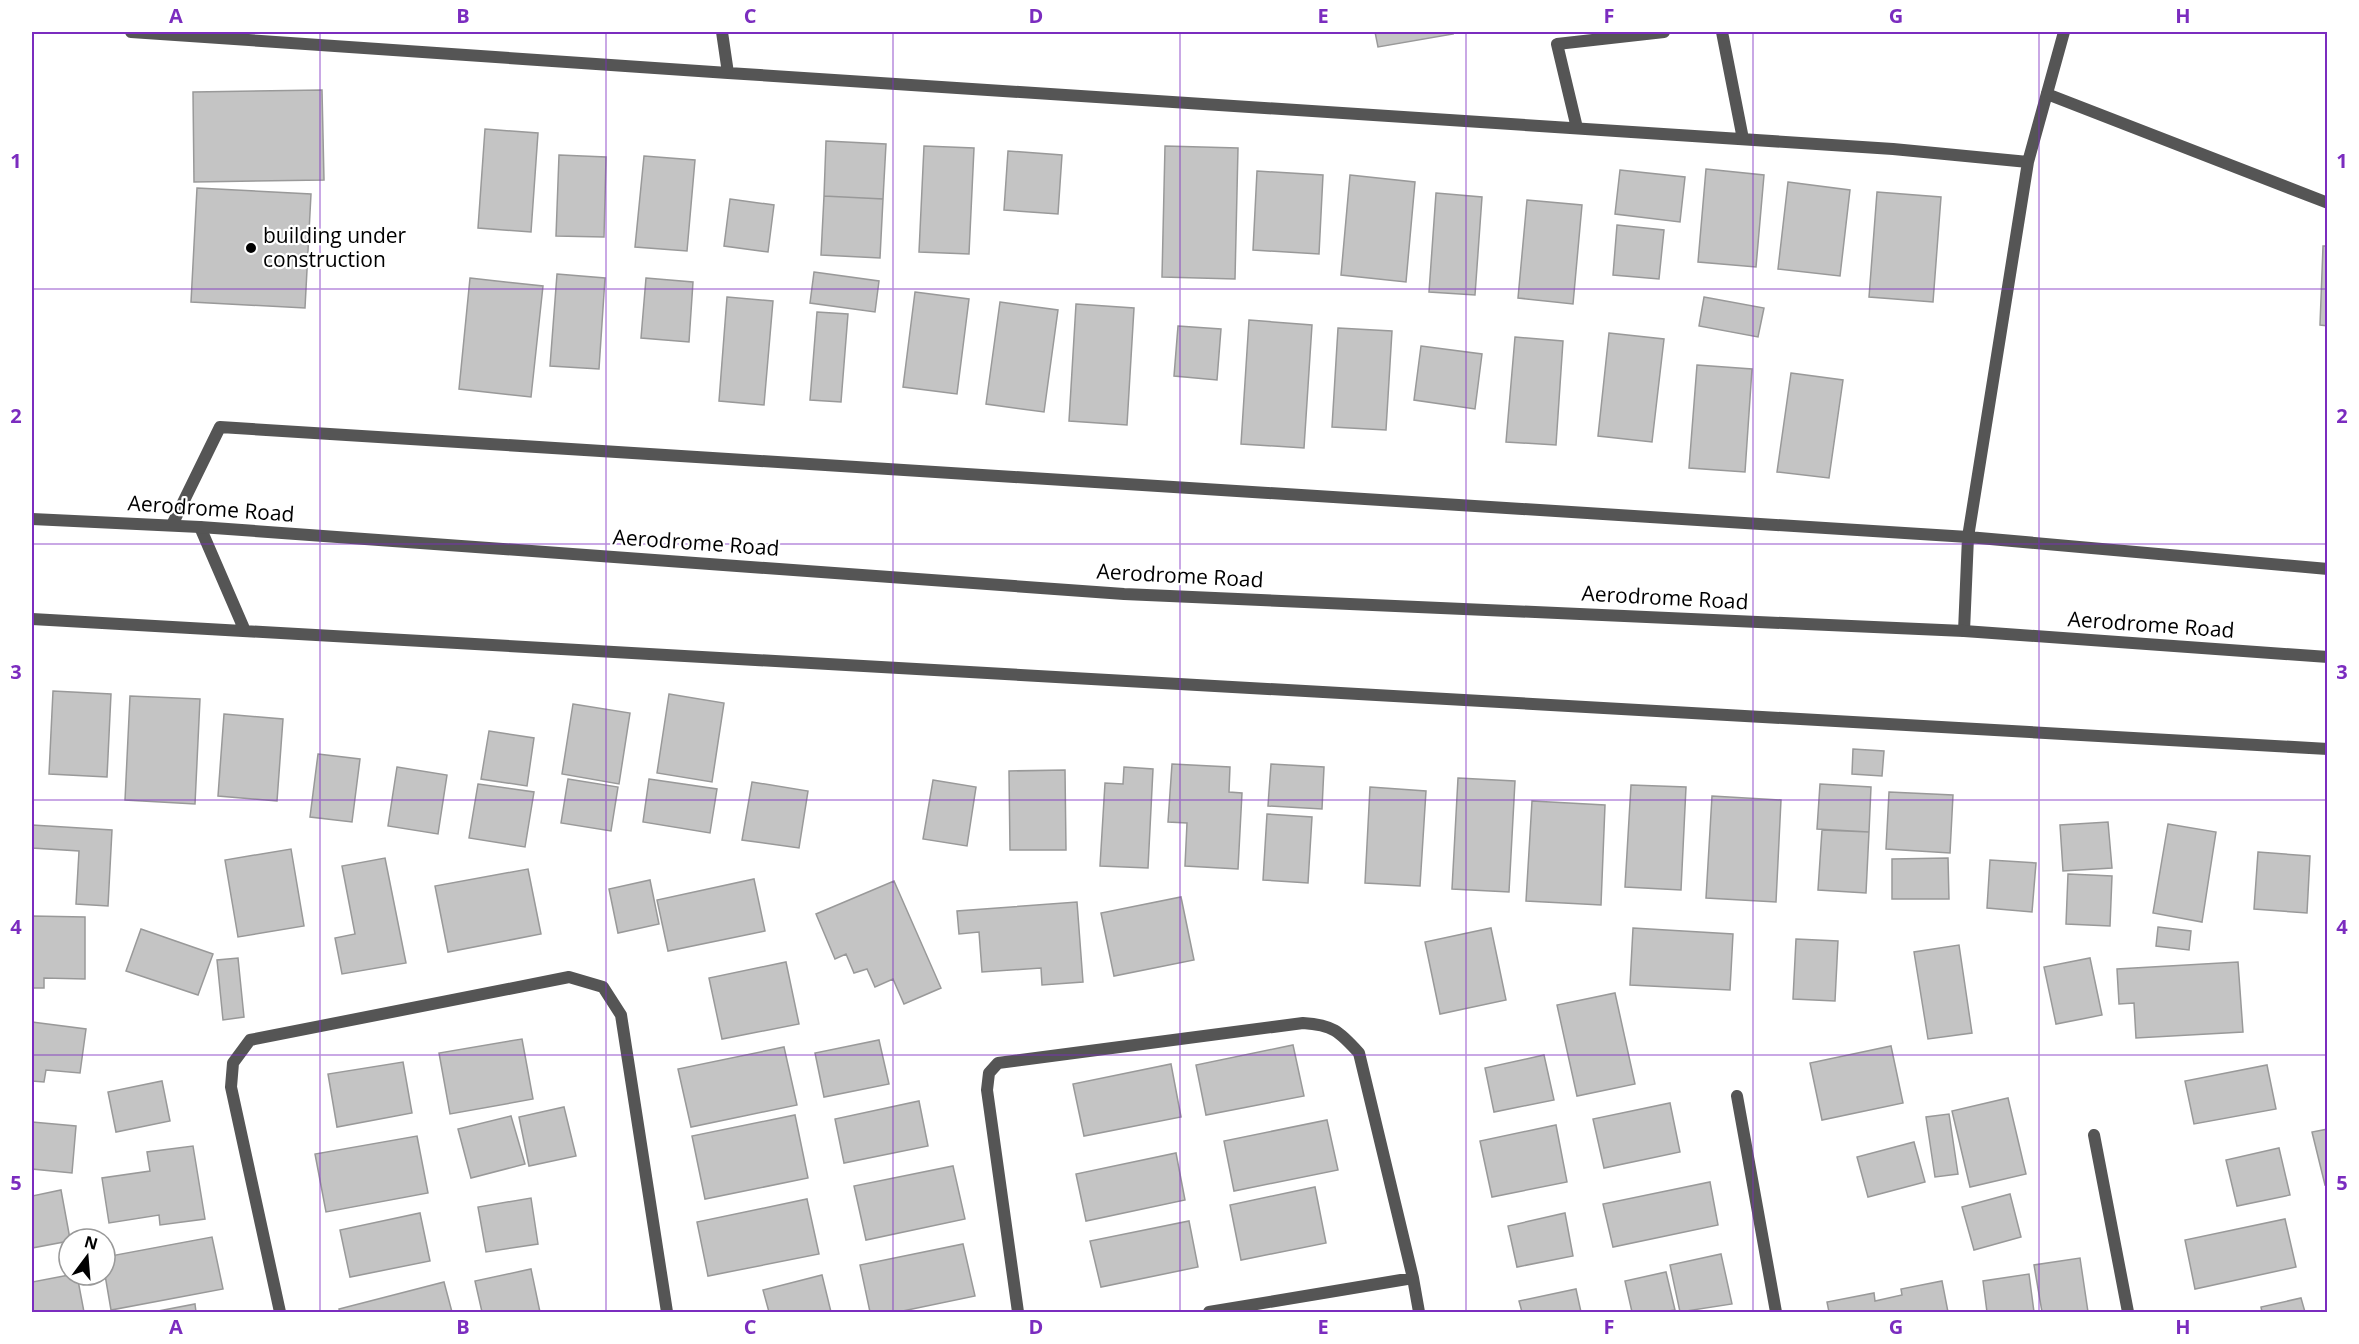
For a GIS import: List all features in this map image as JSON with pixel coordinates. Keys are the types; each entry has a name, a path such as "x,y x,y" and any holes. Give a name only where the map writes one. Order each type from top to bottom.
{"street":[{"path":"131,32 1893,149 2028,162"},
{"path":"722,32 728,73"},
{"path":"1577,128 1557,44 1664,32"},
{"path":"1722,32 1743,139"},
{"path":"1964,631 1968,537 2028,162 2064,32"},
{"path":"2047,94 2328,203"},
{"path":"172,525 220,428 1968,537 2328,569"},
{"name":"Aerodrome Road","path":"32,519 172,525 1124,594 1964,631 2328,657"},
{"path":"200,527 245,631"},
{"path":"32,619 2328,749"},
{"path":"280,1312 231,1087 233,1062 250,1040 569,977 603,987 621,1015 667,1312"},
{"path":"1018,1312 987,1090 988,1073 998,1062 1303,1023 1325,1024 1343,1036 1359,1053 1413,1278 1419,1312"},
{"path":"1737,1096 1776,1312"},
{"path":"2094,1135 2128,1312"},
{"path":"1209,1312 1413,1278"}],"building":[{"path":"1375,32 1452,32 1453,34 1378,47"},
{"path":"322,90 324,180 194,182 193,92"},
{"path":"485,129 538,133 531,232 478,228"},
{"path":"826,141 886,144 883,199 824,196"},
{"path":"924,146 974,148 969,254 919,252"},
{"path":"1165,146 1238,148 1235,279 1162,277"},
{"path":"1008,151 1062,155 1058,214 1004,210"},
{"path":"559,155 606,157 604,237 556,236"},
{"path":"644,156 695,160 687,251 635,247"},
{"path":"1706,169 1764,175 1756,267 1698,262"},
{"path":"1620,170 1685,177 1680,222 1615,214"},
{"path":"1257,171 1323,175 1319,254 1253,250"},
{"path":"1350,175 1415,182 1406,282 1341,275"},
{"path":"1788,182 1850,190 1840,276 1778,269"},
{"name":"building under construction","path":"197,188 311,194 305,308 191,302"},
{"path":"1877,192 1941,197 1933,302 1869,297"},
{"path":"1436,193 1482,197 1475,295 1429,292"},
{"path":"824,196 883,199 880,258 821,255"},
{"path":"730,199 774,205 768,252 724,246"},
{"path":"1527,200 1582,205 1573,304 1518,298"},
{"path":"1617,225 1664,230 1659,279 1613,275"},
{"path":"2323,246 2328,246 2328,326 2320,325"},
{"path":"814,272 879,281 875,312 810,303"},
{"path":"557,274 605,278 599,369 550,366"},
{"path":"470,278 543,286 531,397 459,389"},
{"path":"646,278 693,282 689,342 641,338"},
{"path":"915,292 969,299 957,394 903,387"},
{"path":"727,297 773,301 764,405 719,401"},
{"path":"1704,297 1764,308 1758,337 1699,326"},
{"path":"1000,302 1058,310 1044,412 986,404"},
{"path":"1076,304 1134,308 1127,425 1069,421"},
{"path":"817,312 848,314 841,402 810,400"},
{"path":"1249,320 1312,325 1304,448 1241,444"},
{"path":"1178,326 1221,329 1217,380 1174,376"},
{"path":"1338,328 1392,331 1386,430 1332,427"},
{"path":"1609,333 1664,339 1652,442 1598,436"},
{"path":"1515,337 1563,341 1556,445 1506,442"},
{"path":"1421,346 1482,354 1475,409 1414,400"},
{"path":"1697,365 1752,369 1745,472 1689,468"},
{"path":"1791,373 1843,380 1829,478 1777,472"},
{"path":"53,691 111,694 107,777 49,774"},
{"path":"669,694 724,703 712,782 657,773"},
{"path":"130,696 200,699 195,804 125,800"},
{"path":"573,704 630,713 619,784 562,774"},
{"path":"224,714 283,719 277,801 218,796"},
{"path":"489,731 534,738 527,786 481,779"},
{"path":"1853,749 1884,751 1882,776 1852,774"},
{"path":"318,754 360,759 352,822 310,817"},
{"path":"1172,764 1230,767 1229,792 1242,793 1238,869 1185,866 1187,823 1168,822"},
{"path":"1271,764 1324,767 1322,809 1268,806"},
{"path":"397,767 447,775 438,834 388,826"},
{"path":"1124,767 1153,769 1148,868 1100,866 1105,783 1123,784"},
{"path":"1065,770 1066,850 1010,850 1009,771"},
{"path":"1458,778 1515,781 1509,892 1452,889"},
{"path":"568,779 618,787 611,831 561,823"},
{"path":"649,779 717,789 710,833 643,822"},
{"path":"933,780 976,787 967,846 923,839"},
{"path":"752,782 808,791 799,848 742,840"},
{"path":"478,784 534,792 525,847 469,838"},
{"path":"1820,784 1871,787 1869,832 1817,829"},
{"path":"1631,785 1686,787 1681,890 1625,887"},
{"path":"1370,787 1426,791 1420,886 1365,883"},
{"path":"1889,792 1953,795 1950,853 1886,849"},
{"path":"1712,796 1781,800 1776,902 1706,898"},
{"path":"1532,801 1605,805 1601,905 1526,901"},
{"path":"1267,814 1312,817 1308,883 1263,880"},
{"path":"2108,822 2112,868 2063,871 2060,825"},
{"path":"2168,824 2216,832 2202,922 2153,913"},
{"path":"32,825 112,830 108,906 76,904 79,851 32,848"},
{"path":"1822,830 1869,832 1866,893 1818,890"},
{"path":"291,849 304,926 238,937 225,860"},
{"path":"2258,852 2310,856 2307,913 2254,909"},
{"path":"385,858 406,963 342,974 335,938 355,934 342,866"},
{"path":"1948,858 1949,899 1892,899 1892,859"},
{"path":"1990,860 2036,863 2032,912 1987,908"},
{"path":"528,869 541,934 448,952 435,886"},
{"path":"2068,874 2112,876 2110,926 2066,924"},
{"path":"754,879 765,931 668,951 657,900"},
{"path":"650,880 659,924 618,933 609,889"},
{"path":"894,881 941,988 904,1004 893,979 875,987 867,969 854,973 846,954 835,959 816,914"},
{"path":"1181,897 1194,960 1114,976 1101,913"},
{"path":"1077,902 1083,982 1042,985 1041,968 982,972 979,932 959,934 957,911"},
{"path":"32,916 85,917 85,979 44,978 44,988 32,988"},
{"path":"2158,927 2191,931 2189,950 2156,946"},
{"path":"1491,928 1506,1000 1440,1014 1425,942"},
{"path":"1633,928 1733,934 1730,990 1630,985"},
{"path":"141,929 213,954 198,995 126,971"},
{"path":"1796,939 1838,941 1835,1001 1793,999"},
{"path":"1959,945 1972,1033 1928,1039 1914,952"},
{"path":"238,958 244,1017 223,1020 217,960"},
{"path":"2090,958 2102,1015 2056,1024 2044,967"},
{"path":"786,962 799,1024 722,1039 709,978"},
{"path":"2238,962 2243,1032 2136,1038 2134,1003 2119,1004 2117,969"},
{"path":"1615,993 1635,1084 1577,1096 1557,1005"},
{"path":"32,1022 86,1029 80,1073 46,1070 44,1082 32,1081"},
{"path":"522,1039 533,1099 450,1114 439,1053"},
{"path":"879,1040 889,1084 824,1097 815,1053"},
{"path":"1293,1045 1304,1096 1206,1115 1196,1065"},
{"path":"1891,1046 1903,1103 1822,1120 1810,1063"},
{"path":"784,1047 797,1105 691,1127 678,1069"},
{"path":"1544,1055 1554,1100 1494,1112 1485,1068"},
{"path":"403,1062 412,1113 337,1127 328,1074"},
{"path":"1171,1064 1181,1117 1084,1136 1073,1084"},
{"path":"2267,1065 2276,1109 2194,1124 2185,1081"},
{"path":"162,1081 170,1121 116,1132 108,1092"},
{"path":"2008,1098 2026,1174 1970,1187 1952,1111"},
{"path":"919,1101 928,1146 844,1163 835,1119"},
{"path":"1670,1103 1680,1152 1604,1168 1593,1119"},
{"path":"564,1107 576,1156 529,1166 519,1117"},
{"path":"1949,1114 1958,1174 1935,1177 1926,1117"},
{"path":"795,1115 808,1178 705,1199 692,1136"},
{"path":"511,1116 525,1164 471,1178 458,1129"},
{"path":"1327,1120 1338,1170 1234,1191 1224,1141"},
{"path":"32,1122 76,1126 72,1173 32,1169"},
{"path":"1556,1125 1567,1182 1492,1197 1480,1141"},
{"path":"2328,1129 2328,1184 2325,1185 2312,1132"},
{"path":"417,1136 428,1193 326,1212 315,1154"},
{"path":"1914,1142 1925,1182 1868,1197 1857,1157"},
{"path":"193,1146 205,1219 160,1225 159,1215 109,1223 102,1178 150,1171 147,1152"},
{"path":"2279,1148 2290,1195 2237,1206 2226,1160"},
{"path":"1176,1153 1185,1200 1086,1221 1076,1174"},
{"path":"953,1166 965,1219 866,1240 854,1186"},
{"path":"1710,1182 1718,1225 1613,1247 1603,1204"},
{"path":"1315,1187 1326,1243 1241,1260 1230,1205"},
{"path":"61,1190 68,1227 57,1227 57,1243 32,1248 32,1196"},
{"path":"2010,1194 2021,1237 1974,1250 1962,1207"},
{"path":"531,1198 538,1244 486,1252 478,1207"},
{"path":"807,1199 819,1254 708,1276 697,1222"},
{"path":"420,1213 430,1261 350,1277 340,1230"},
{"path":"1565,1213 1573,1256 1517,1267 1508,1226"},
{"path":"2285,1219 2296,1267 2195,1289 2185,1240"},
{"path":"1189,1221 1198,1267 1101,1287 1090,1241"},
{"path":"212,1237 223,1289 111,1310 107,1287 117,1287 117,1255"},
{"path":"963,1244 975,1296 898,1312 870,1312 860,1265"},
{"path":"1721,1254 1732,1304 1680,1312 1670,1265"},
{"path":"2080,1258 2088,1312 2042,1312 2034,1265"},
{"path":"531,1269 540,1312 482,1312 475,1281"},
{"path":"1666,1272 1675,1310 1632,1312 1625,1281"},
{"path":"2029,1274 2034,1312 1987,1312 1983,1281"},
{"path":"822,1275 831,1312 769,1312 763,1290"},
{"path":"57,1277 57,1287 79,1287 84,1312 32,1312 32,1282"},
{"path":"1942,1281 1948,1312 1829,1312 1827,1302 1874,1293 1875,1301 1902,1295 1901,1289"},
{"path":"444,1282 452,1312 340,1312 339,1309"},
{"path":"1576,1289 1581,1312 1522,1312 1519,1301"},
{"path":"2301,1298 2305,1312 2262,1312 2261,1307"},
{"path":"195,1304 196,1312 153,1312"}],"place":[{"name":"building under construction","path":"251,248"}]}
